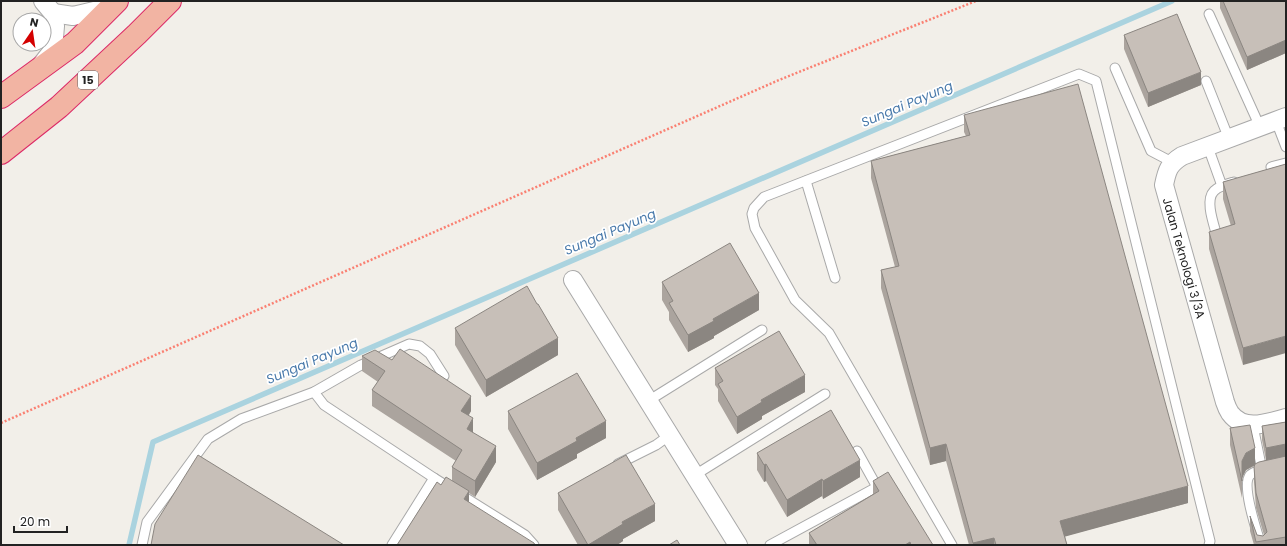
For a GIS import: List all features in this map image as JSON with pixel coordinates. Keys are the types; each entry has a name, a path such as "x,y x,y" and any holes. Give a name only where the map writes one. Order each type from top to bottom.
{"highway":[{"name":"15","path":"1,153 59,107 170,1"},
{"path":"1,97 75,43 114,4"}],"street":[{"path":"48,7 73,16 114,4"},
{"path":"36,72 53,50 55,26 48,7"},
{"path":"1172,162 1182,156 1274,121"},
{"name":"Jalan Teknologi 3/3A","path":"1172,162 1166,173 1164,186 1225,402 1230,413 1235,418 1240,422 1254,426"},
{"path":"573,280 738,545"},
{"path":"1254,426 1286,418"}],"lane":[{"path":"1209,14 1274,121 1286,147"},
{"path":"1115,68 1151,150 1172,162"},
{"path":"952,545 830,333 795,300 755,228 752,214 754,208 764,197 1079,74 1096,81 1210,541 1209,545"},
{"path":"1206,81 1229,139"},
{"path":"1208,147 1222,186"},
{"path":"1271,167 1286,163"},
{"path":"1218,240 1210,204 1214,191 1240,179"},
{"path":"806,180 835,278"},
{"path":"648,401 762,330"},
{"path":"142,545 147,522 208,439 241,419 314,392 361,365 409,344 420,346 430,354 444,376"},
{"path":"314,392 324,405 434,478 525,535 534,545"},
{"path":"695,475 825,394"},
{"path":"1254,426 1262,470"},
{"path":"607,470 656,445 670,435"},
{"path":"770,545 877,488 857,451"},
{"path":"1261,545 1247,490 1247,481 1251,474 1286,464"},
{"path":"392,545 434,478"}],"path":[{"path":"1,423 779,80 976,1"}],"building":[{"path":"1223,1 1286,1 1286,40 1247,57"},
{"path":"1177,14 1201,72 1148,93 1124,35"},
{"path":"1078,84 1188,486 1060,521 1067,545 996,545 994,538 973,543 946,444 930,448 881,270 899,266 871,161 970,135 964,115"},
{"path":"1286,164 1286,336 1243,348 1209,232 1235,224 1223,182"},
{"path":"730,243 759,293 688,335 669,303 673,301 662,282"},
{"path":"527,286 558,338 486,380 455,328"},
{"path":"779,331 805,375 761,400 762,402 737,417 718,384 723,381 715,368"},
{"path":"400,349 471,396 461,411 473,418 467,429 496,446 475,481 452,467 462,450 372,390 385,371 362,356 375,350 392,360"},
{"path":"577,373 606,421 576,438 577,441 537,463 508,411"},
{"path":"831,410 860,460 823,481 822,479 787,500 766,464 764,465 757,453"},
{"path":"1286,422 1286,444 1266,448 1262,426"},
{"path":"1250,425 1255,448 1246,453 1242,461 1242,481 1230,428"},
{"path":"198,455 344,545 151,545 155,524"},
{"path":"626,455 655,504 622,522 623,524 588,545 558,493"},
{"path":"1286,456 1286,537 1256,542 1250,516 1257,535 1263,536 1267,532 1256,493 1255,464"},
{"path":"888,472 933,545 911,545 910,542 905,545 817,545 809,533 879,491 873,481"},
{"path":"446,477 469,491 464,499 535,545 397,545 437,482 441,485"},
{"path":"677,540 680,545 669,545"}],"waterway":[{"name":"Sungai Payung","path":"129,545 153,442 1172,1"}]}
